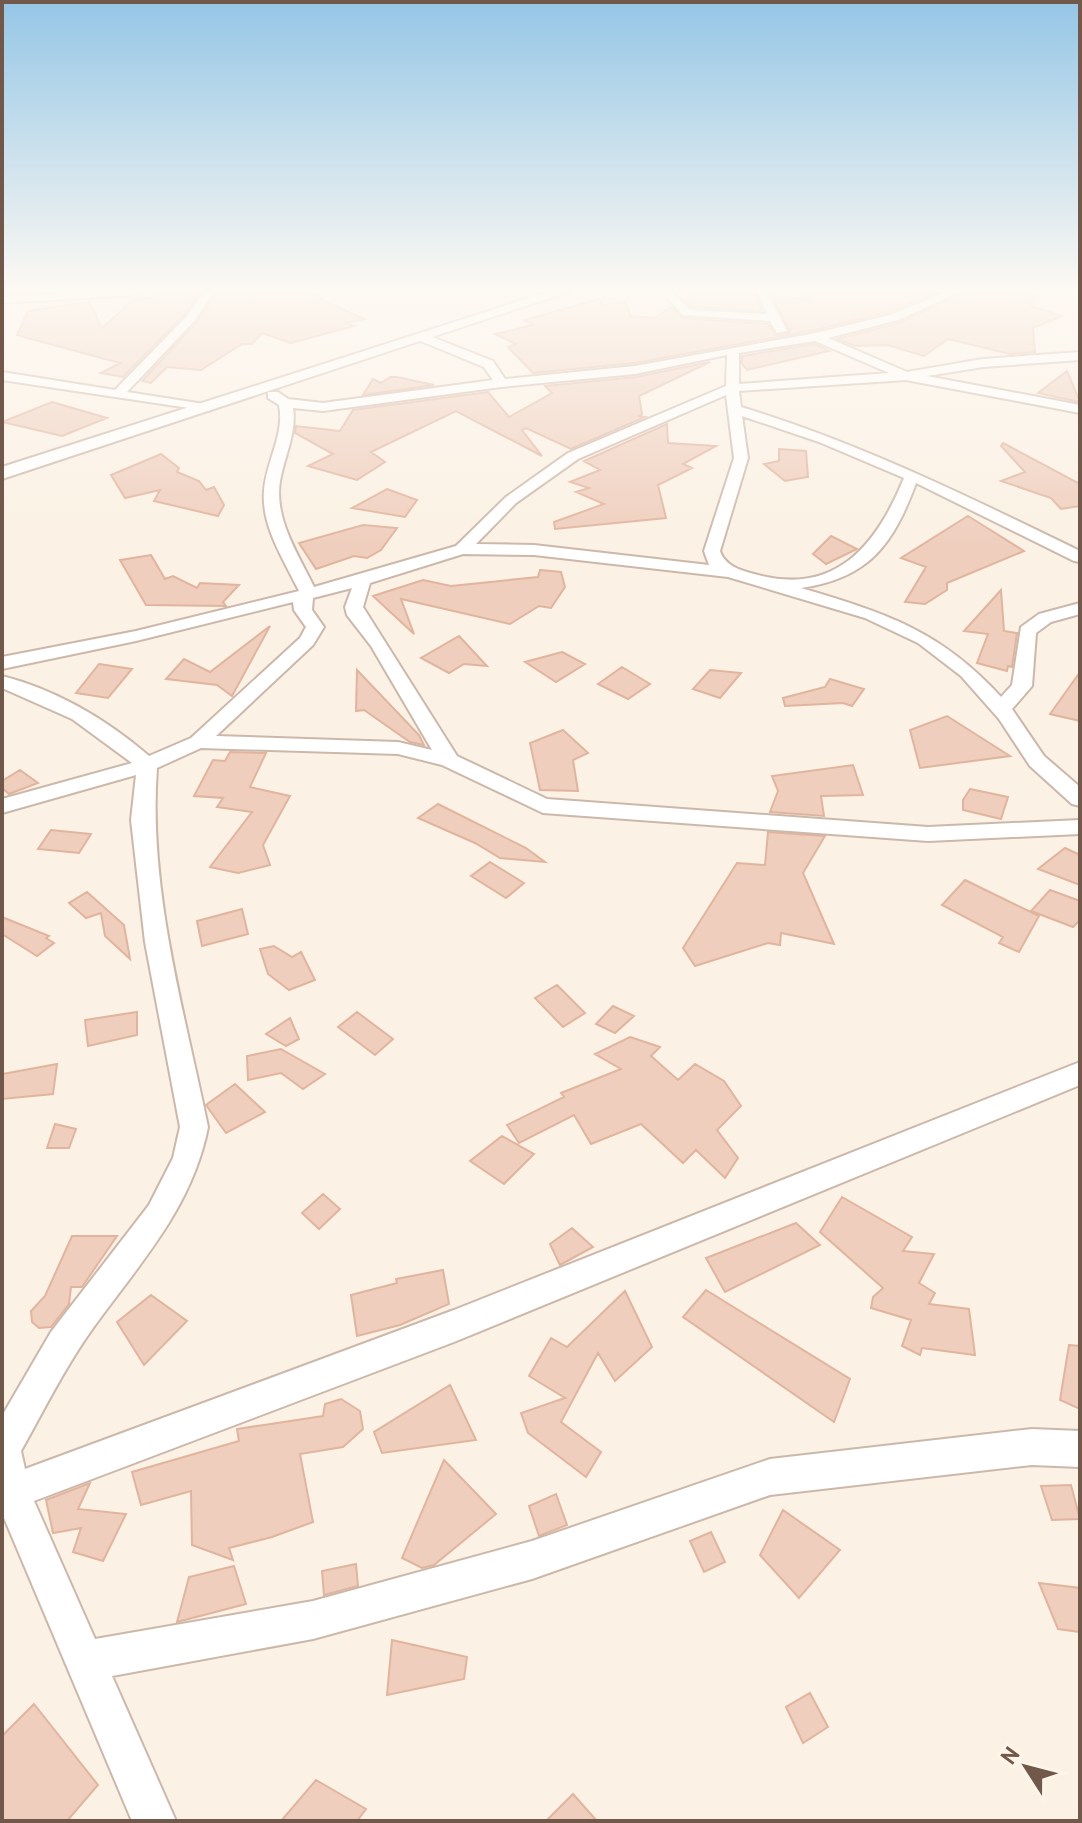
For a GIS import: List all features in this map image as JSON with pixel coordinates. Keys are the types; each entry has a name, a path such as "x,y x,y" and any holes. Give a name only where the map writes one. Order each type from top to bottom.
{"street":[{"path":"9,377 204,408"},
{"path":"118,394 134,377"},
{"path":"2,473 299,377"},
{"path":"497,377 501,383"},
{"path":"265,388 285,403 315,407 562,377"},
{"path":"730,572 715,561 712,551 741,458 732,377"},
{"path":"462,549 511,500 573,456 732,388 890,377"},
{"path":"912,377 1080,409"},
{"path":"285,403 288,421 282,435 271,492 272,510 308,592"},
{"path":"288,421 315,407"},
{"path":"734,409 828,438 912,475 1080,557"},
{"path":"779,585 840,575 857,564 894,525 912,475"},
{"path":"2,663 136,636 363,580 462,549 534,550 730,572 871,614 924,639 968,672 1001,709 1037,761 1080,799"},
{"path":"363,580 354,607 356,615 379,644 449,760"},
{"path":"2,806 147,765 198,742 307,641 315,627 301,608 301,601 308,592"},
{"path":"1001,709 1022,686 1027,631 1045,618 1080,608"},
{"path":"2,682 71,709 118,738 147,765"},
{"path":"198,742 398,748 449,760 543,806 928,834 1080,827"},
{"path":"147,765 142,820 157,942 194,1127 192,1150 170,1199 63,1343 3,1447 6,1493 154,1821"},
{"path":"6,1493 454,1326 1080,1073"},
{"path":"83,1661 313,1620 532,1560 770,1477 1032,1447 1080,1449"}],"building":[{"path":"146,377 157,377 151,383 142,381"},
{"path":"390,377 397,377 434,385 363,395 373,379 381,383"},
{"path":"635,377 679,377 639,396 642,414 639,416 645,417 571,449 526,428 522,430 542,456 456,411 371,452 385,462 357,480 308,466 333,454 295,433 296,426 340,431 353,410 488,392 509,417 552,393 545,386"},
{"path":"1059,377 1070,377 1080,402 1038,393"},
{"path":"52,402 107,418 62,436 2,422"},
{"path":"667,424 668,443 716,446 683,464 692,468 658,485 666,518 555,529 554,522 604,504 576,492 589,488 570,482 600,470 584,461"},
{"path":"1003,443 1080,484 1080,506 1061,509 1051,498 1001,481 1025,472 1001,446"},
{"path":"779,449 806,451 808,477 785,481 764,464 779,461"},
{"path":"161,454 179,468 177,472 199,481 206,490 214,487 224,505 218,516 154,501 160,490 125,498 111,475"},
{"path":"387,489 417,500 405,517 352,508"},
{"path":"968,516 1024,551 947,583 947,590 925,604 905,602 926,567 901,558"},
{"path":"363,525 397,528 381,550 367,558 354,556 316,569 299,543"},
{"path":"831,536 857,549 826,564 813,554"},
{"path":"151,555 165,579 173,576 197,588 200,583 239,585 223,602 226,606 146,605 120,560"},
{"path":"540,570 561,572 565,587 551,608 539,606 510,624 401,599 414,634 373,596 423,580 451,586 538,577"},
{"path":"1001,590 1004,631 1017,633 1012,667 1008,666 1007,671 977,663 988,634 964,631"},
{"path":"270,626 232,696 217,685 166,679 184,659 210,672"},
{"path":"459,636 487,666 464,664 449,673 421,658"},
{"path":"562,652 585,664 556,682 525,662"},
{"path":"99,664 132,669 108,698 76,693"},
{"path":"622,667 650,684 628,699 598,684"},
{"path":"357,670 419,735 424,745 410,742 364,710 356,711"},
{"path":"710,670 741,673 720,698 693,689"},
{"path":"1080,672 1080,721 1050,714"},
{"path":"830,679 864,689 852,706 843,703 785,706 783,698 825,687"},
{"path":"947,716 1010,756 920,768 910,730"},
{"path":"563,730 588,753 573,760 578,791 540,790 530,743"},
{"path":"230,752 266,753 250,787 290,796 263,845 270,865 238,873 210,867 252,812 217,807 223,798 194,796 213,760 225,761"},
{"path":"853,765 863,795 821,796 824,816 770,812 778,791 772,776"},
{"path":"20,770 38,783 9,794 2,788 2,781"},
{"path":"970,789 1008,797 1001,819 963,810 963,800"},
{"path":"438,804 526,848 545,862 500,858 475,843 418,818"},
{"path":"51,830 91,834 79,853 38,849"},
{"path":"768,832 825,836 803,873 834,944 781,933 780,945 768,943 695,966 683,948 737,863 765,865"},
{"path":"1065,848 1080,855 1080,885 1038,869"},
{"path":"490,862 524,883 506,898 471,876"},
{"path":"965,880 1039,916 1019,952 999,943 1003,937 942,905"},
{"path":"1050,890 1080,901 1080,920 1073,927 1031,911"},
{"path":"87,892 124,925 130,959 105,936 101,913 86,918 69,903"},
{"path":"242,909 248,934 202,946 197,921"},
{"path":"2,917 49,936 46,938 54,943 37,956 2,934"},
{"path":"274,946 292,957 301,952 315,980 289,990 268,974 260,949"},
{"path":"557,985 585,1013 563,1027 535,998"},
{"path":"613,1006 634,1016 615,1033 596,1024"},
{"path":"137,1012 137,1035 88,1046 85,1020"},
{"path":"357,1012 393,1039 375,1055 338,1027"},
{"path":"290,1018 299,1039 286,1046 266,1034"},
{"path":"630,1037 660,1047 651,1056 678,1080 695,1064 724,1081 741,1106 717,1130 738,1158 725,1178 696,1150 683,1163 641,1124 591,1144 574,1115 519,1143 507,1125 564,1097 561,1093 621,1069 595,1054"},
{"path":"281,1049 325,1074 303,1089 281,1073 248,1080 247,1056"},
{"path":"57,1064 53,1094 2,1099 2,1074"},
{"path":"235,1084 265,1112 226,1133 206,1105"},
{"path":"55,1124 76,1129 69,1148 47,1148"},
{"path":"502,1136 534,1154 504,1184 470,1161"},
{"path":"323,1194 340,1209 319,1229 302,1213"},
{"path":"842,1197 912,1237 903,1251 934,1254 919,1283 935,1293 929,1304 969,1309 975,1355 922,1348 920,1355 902,1346 911,1320 871,1308 873,1297 883,1288 820,1232"},
{"path":"796,1223 820,1245 725,1292 706,1258"},
{"path":"572,1228 593,1247 560,1265 550,1244"},
{"path":"72,1236 117,1236 82,1287 71,1287 69,1304 51,1327 39,1328 32,1322 31,1311 45,1296"},
{"path":"443,1270 449,1304 400,1325 357,1336 351,1295 397,1283 396,1279"},
{"path":"706,1290 850,1379 834,1422 683,1317"},
{"path":"625,1291 652,1347 615,1381 598,1353 561,1422 601,1452 586,1477 528,1433 521,1413 565,1398 529,1376 551,1338 567,1347"},
{"path":"151,1295 187,1321 144,1365 117,1322"},
{"path":"1069,1345 1080,1346 1080,1409 1060,1400"},
{"path":"450,1385 476,1440 382,1453 374,1432"},
{"path":"341,1399 360,1411 363,1429 343,1447 300,1454 313,1522 229,1548 233,1560 192,1545 191,1491 141,1505 132,1472 239,1441 237,1429 323,1416 325,1404"},
{"path":"444,1460 496,1514 434,1565 422,1568 402,1558"},
{"path":"90,1483 78,1509 126,1514 103,1561 73,1552 81,1528 53,1533 46,1500"},
{"path":"1071,1485 1080,1519 1052,1520 1041,1486"},
{"path":"556,1494 567,1525 539,1536 529,1506"},
{"path":"783,1510 840,1550 799,1598 760,1555"},
{"path":"711,1532 725,1562 704,1572 690,1541"},
{"path":"356,1564 358,1586 324,1595 322,1571"},
{"path":"234,1566 246,1604 177,1622 189,1577"},
{"path":"1039,1583 1080,1588 1080,1632 1058,1629"},
{"path":"392,1640 467,1657 464,1679 387,1695"},
{"path":"810,1693 828,1727 803,1743 786,1707"},
{"path":"34,1704 98,1785 67,1821 2,1821 2,1736"},
{"path":"316,1780 366,1809 357,1821 281,1821"},
{"path":"573,1794 597,1821 546,1821"}]}
